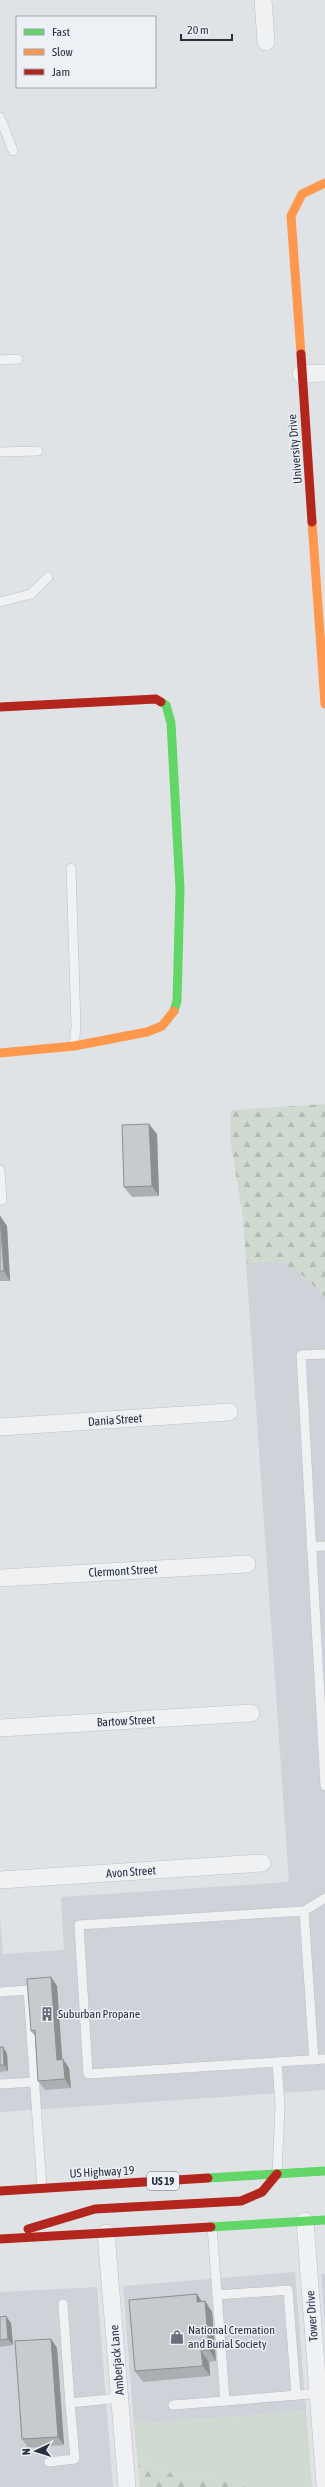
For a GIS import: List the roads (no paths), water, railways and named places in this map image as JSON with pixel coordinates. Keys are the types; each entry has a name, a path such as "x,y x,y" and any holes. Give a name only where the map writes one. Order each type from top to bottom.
{"main road":[{"name":"University Drive","path":"325,182 302,194 291,216 301,374 321,565 325,704"},
{"path":"0,707 156,699 166,705 171,723 180,889 177,1001 173,1015 162,1026 147,1032 74,1046 0,1053"},
{"name":"US Highway 19","path":"0,2191 325,2171"},
{"path":"0,2238 95,2209 241,2201 259,2196 270,2187 277,2174"},
{"path":"0,2238 212,2226 309,2215 325,2220"}],"street":[{"path":"264,0 266,42"},
{"path":"301,374 325,373"},
{"name":"Dania Street","path":"0,1427 229,1412"},
{"name":"Clermont Street","path":"0,1578 247,1564"},
{"name":"Bartow Street","path":"0,1728 251,1713"},
{"name":"Avon Street","path":"0,1880 262,1863"},
{"name":"Tower Drive","path":"309,2215 322,2394 325,2483"},
{"name":"Amberjack Lane","path":"106,2233 127,2487"}],"lane":[{"path":"0,117 13,151"},
{"path":"0,360 18,359"},
{"path":"0,452 38,451"},
{"path":"0,602 31,594 48,577"},
{"path":"71,868 76,1026 74,1046"},
{"path":"0,1170 2,1200 0,1200"},
{"path":"325,1354 301,1355 325,1786"},
{"path":"311,1547 325,1546"},
{"path":"325,1898 304,1911 79,1925 88,2074 325,2059"},
{"path":"304,1911 314,2060"},
{"path":"0,1992 28,1990 42,2188"},
{"path":"277,2174 280,2106 278,2062"},
{"path":"0,2084 34,2082"},
{"path":"212,2226 225,2401"},
{"path":"217,2295 288,2290 296,2395"},
{"path":"49,2462 75,2459 63,2304"},
{"path":"173,2405 322,2394"},
{"path":"70,2402 120,2398"}],"place":[{"name":"Suburban Propane","path":"47,2014"},
{"name":"National Cremation and Burial Society","path":"177,2337"}]}
